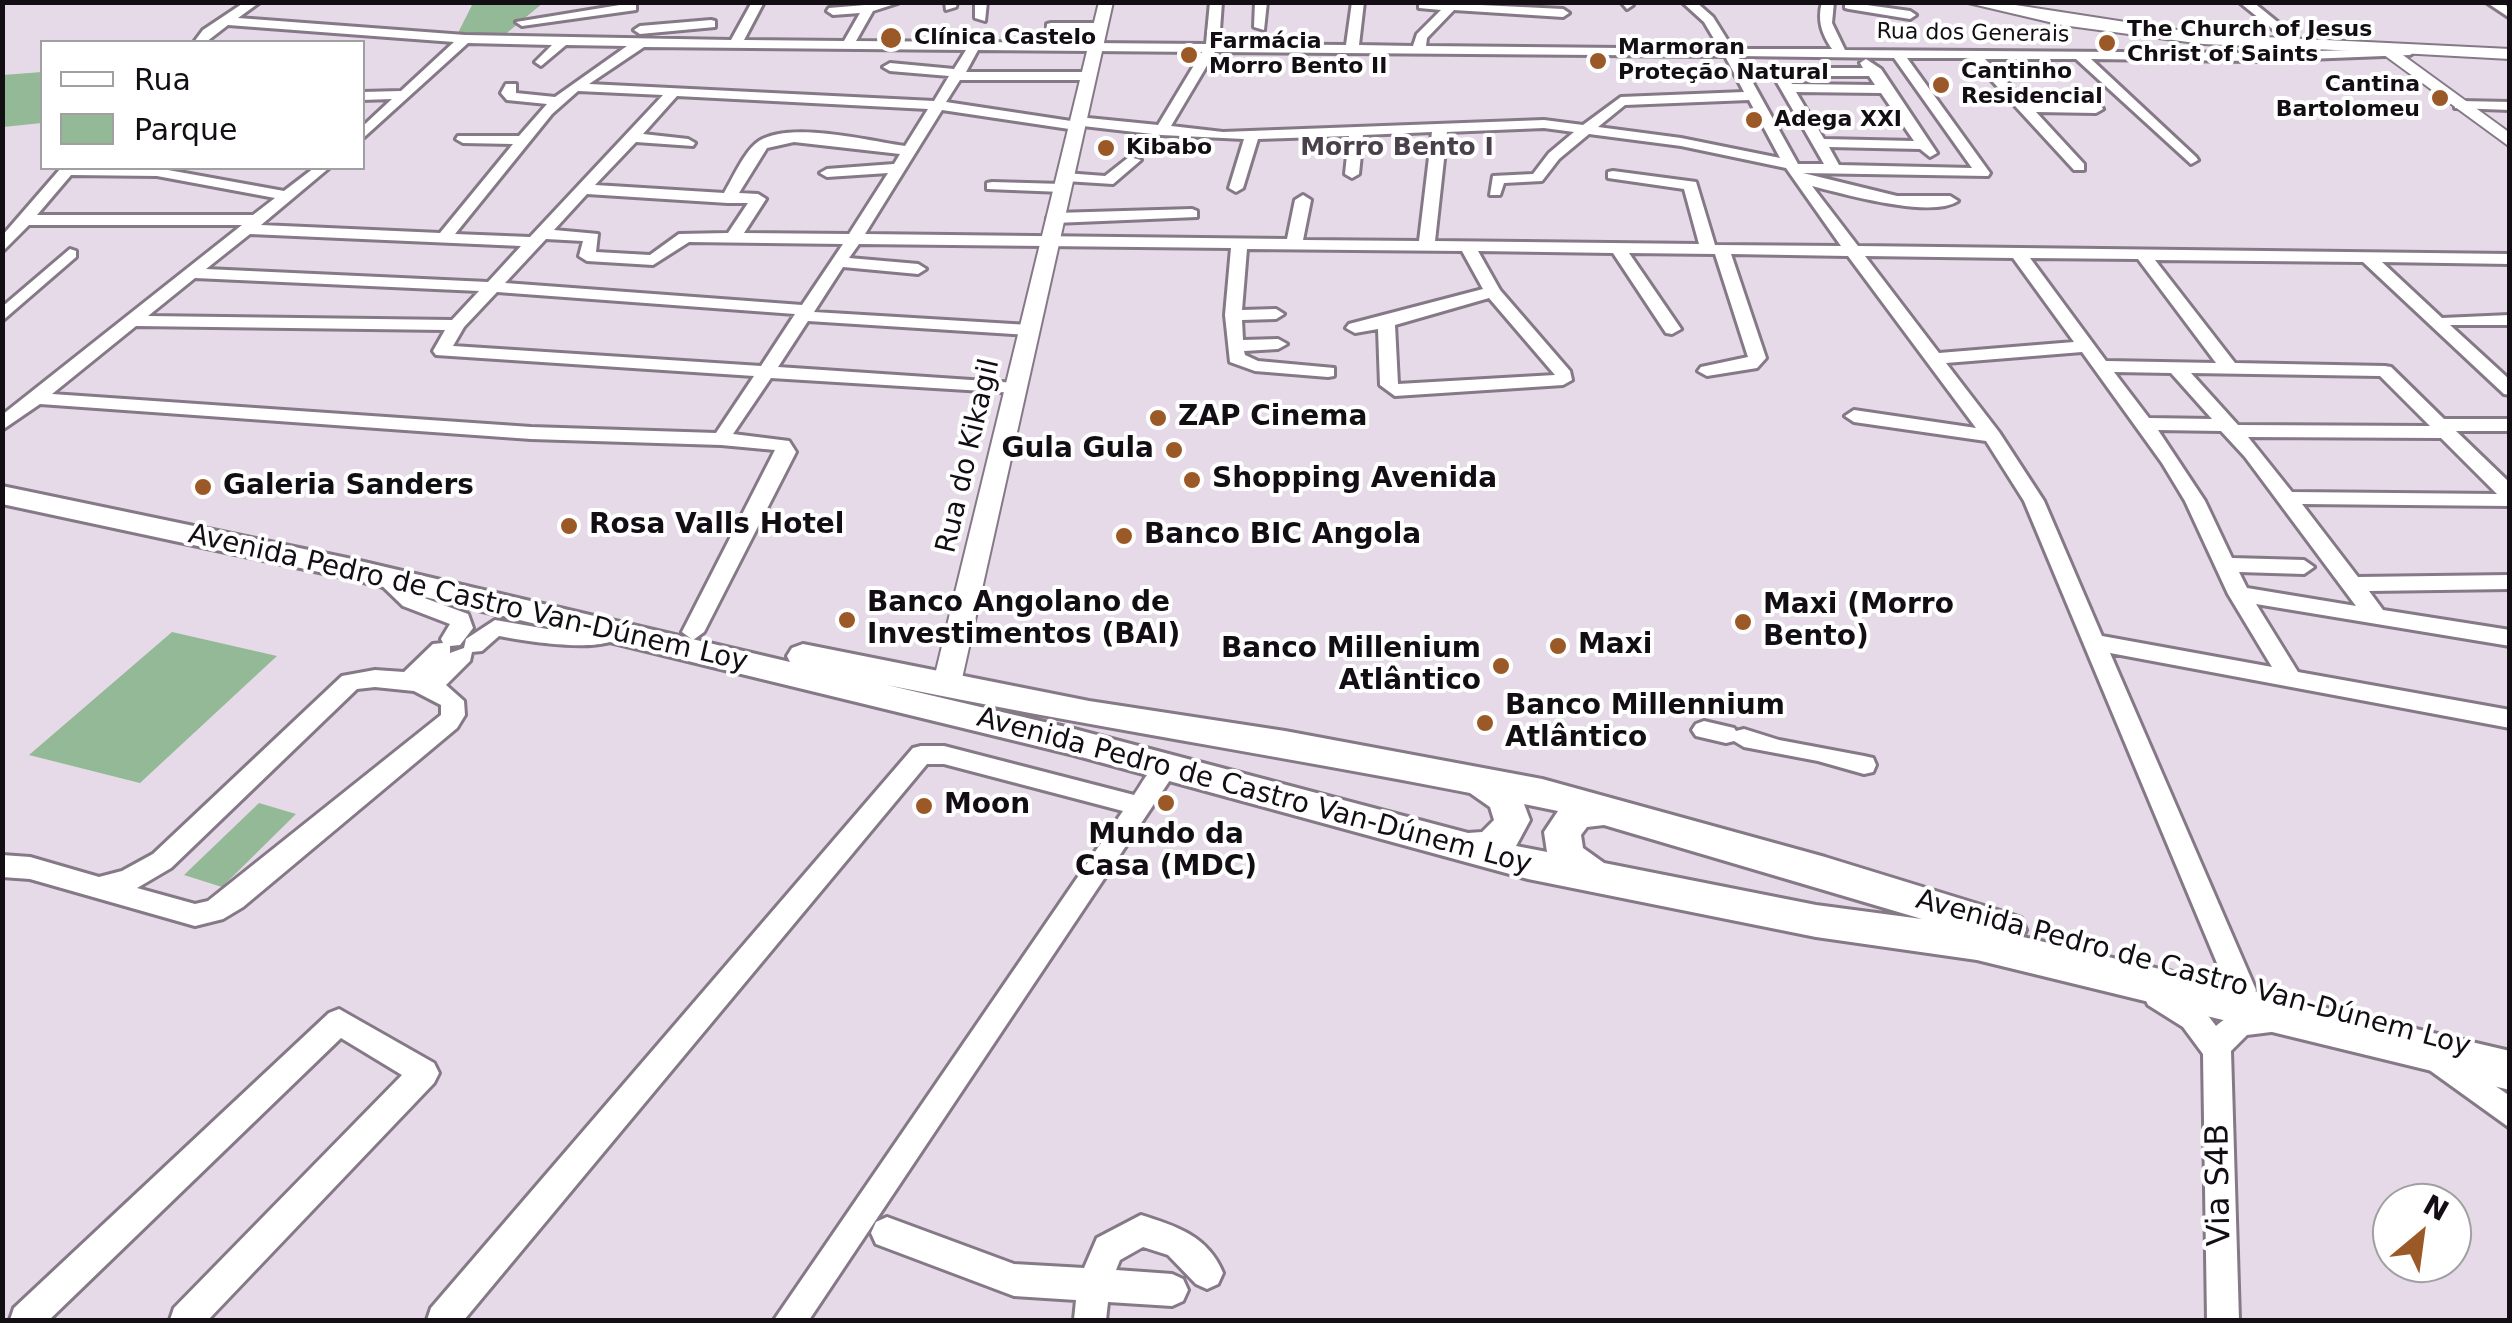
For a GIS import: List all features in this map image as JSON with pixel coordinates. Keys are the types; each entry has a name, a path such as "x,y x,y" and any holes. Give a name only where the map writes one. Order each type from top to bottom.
{"highway":[{"name":"Avenida Pedro de Castro Van-Dúnem Loy","path":"2,483 339,548 578,609 1089,714 1285,744 1612,811 1825,872 1974,922 2510,1055"},
{"name":"Avenida Pedro de Castro Van-Dúnem Loy","path":"2,495 383,576 1166,768 1462,847 1603,880 1832,924 1977,943 2510,1071"},
{"path":"1462,847 1495,843 1504,836 1512,820 1505,799 1476,781"},
{"path":"1603,880 1588,876 1570,862 1561,844 1562,832 1577,814 1612,811"}],"main road":[{"name":"Rua do Kikagil","path":"947,683 1106,2"},
{"path":"1971,2 2203,39 2456,51 2507,44"},
{"path":"1984,2 2138,28 2295,42 2507,44"},
{"path":"2325,46 2388,56 2510,142"}],"street":[{"path":"202,40 254,2"},
{"path":"503,40 546,2"},
{"path":"736,43 758,2"},
{"path":"833,11 868,9 895,2"},
{"path":"981,2 982,18"},
{"path":"1161,130 1212,46 1216,2"},
{"path":"1260,27 1261,2"},
{"path":"1352,48 1358,2"},
{"path":"1688,2 1709,20 1751,96 1852,253 1992,436 2034,501 2242,990"},
{"path":"1796,167 1826,155 1927,149 1864,60 1828,36 1824,14 1828,2"},
{"path":"2246,2 2295,42"},
{"path":"2492,2 2510,14"},
{"path":"1419,48 1420,37 1454,4"},
{"path":"1423,5 1563,13"},
{"path":"1796,167 1983,173 1905,54 1912,9 1849,5"},
{"path":"522,22 632,7"},
{"path":"849,43 868,9"},
{"path":"224,22 563,42 710,24"},
{"path":"1051,27 1100,27"},
{"path":"444,240 557,101 634,35"},
{"name":"Rua dos Generais","path":"634,35 736,43 1729,52 1864,60 1905,54 2254,58 2456,51"},
{"path":"365,132 465,39"},
{"path":"2203,39 2246,48 2244,54 2229,56"},
{"path":"541,62 563,42"},
{"path":"721,439 854,240 975,45"},
{"path":"2254,58 2282,49 2325,46"},
{"path":"1975,55 2078,168"},
{"path":"2079,56 2191,160"},
{"path":"1826,155 1778,71 1864,60"},
{"path":"890,67 959,74 1088,76"},
{"path":"512,87 508,93 512,97 557,101"},
{"path":"575,87 939,105 1036,123 1252,136 1526,124 1681,142 1796,167 1899,201 1950,201"},
{"path":"1788,88 1887,89"},
{"path":"672,94 457,324 442,351 1016,388"},
{"path":"365,96 407,95"},
{"path":"1495,192 1498,180 1537,178 1554,156 1620,101 1751,96"},
{"path":"2460,104 2510,106"},
{"path":"1426,247 1428,207 1451,106"},
{"path":"1392,130 1401,107"},
{"path":"2026,108 2096,109"},
{"path":"1352,174 1356,131"},
{"path":"1236,188 1252,136"},
{"path":"633,137 688,143"},
{"path":"464,140 522,140"},
{"path":"728,198 762,146 771,141 808,140 908,151"},
{"path":"992,186 1108,181 1134,160"},
{"path":"827,173 897,168"},
{"path":"2,247 67,170"},
{"path":"149,170 195,172 286,196"},
{"path":"2,425 319,170"},
{"path":"1612,175 1691,185 1757,358 1754,363 1707,371"},
{"path":"580,189 759,200 732,238"},
{"path":"1294,246 1302,200"},
{"path":"25,220 255,224 444,240 594,238 586,256 653,260 663,256 681,238 854,240 1053,230 1192,214"},
{"path":"1053,230 1239,245 2510,259"},
{"path":"1239,245 1233,315 1236,358 1254,366 1328,372"},
{"path":"1386,324 1389,385 1395,391 1563,380 1564,375 1493,292 1468,246"},
{"path":"1618,248 1672,329"},
{"path":"2,316 70,254"},
{"path":"2018,254 2196,502 2239,594 2290,679"},
{"path":"2143,255 2230,369"},
{"path":"2368,258 2510,390"},
{"path":"838,262 918,269"},
{"path":"191,273 492,287 1029,330"},
{"path":"1355,328 1386,324 1448,301 1493,292"},
{"path":"1233,315 1276,314"},
{"path":"132,320 457,324"},
{"path":"2448,320 2510,320"},
{"path":"1236,346 1278,344"},
{"path":"1933,359 2086,346"},
{"path":"2101,366 2385,371 2510,497"},
{"path":"2177,368 2288,498 2376,616"},
{"path":"35,398 531,433 774,443 786,452 694,632"},
{"path":"1854,416 1992,436"},
{"path":"2143,424 2443,429 2510,424"},
{"path":"2288,498 2510,497"},
{"path":"2226,565 2304,567"},
{"path":"383,576 411,601 460,619 457,647"},
{"path":"2354,584 2510,582"},
{"path":"2239,594 2510,638"},
{"path":"418,686 457,647 494,628 547,637 619,634"},
{"path":"2092,642 2510,719"},
{"path":"2,866 30,868 97,888 195,914 214,911 234,899 448,722 453,715 452,702 418,686 372,676 338,689 162,861 128,880 97,888"},
{"path":"1725,734 1864,765"},
{"path":"443,1320 921,755 944,755 1140,806"},
{"path":"790,1320 1166,768"},
{"path":"162,861 154,881 162,905"},
{"path":"2078,968 2176,1006 2193,1018 2217,1050 2231,1029 2241,1022 2257,1020 2360,1036"},
{"path":"26,1320 339,1022 424,1073 186,1320"},
{"name":"Via S4B","path":"2217,1050 2223,1320"},
{"path":"2427,1052 2510,1114"},
{"path":"1090,1320 1094,1285 1108,1249 1141,1231 1178,1242 1207,1272"},
{"path":"887,1233 1014,1280 1172,1290"}],"green space":[{"path":"473,3 543,3 502,37 457,35"},
{"path":"40,72 40,123 3,127 3,75"},
{"path":"172,632 277,656 140,783 29,755"},
{"path":"259,803 296,814 222,887 184,875"}],"place":[{"name":"Clínica Castelo","path":"891,38"},
{"name":"The Church of Jesus Christ of Saints","path":"2107,43"},
{"name":"Farmácia Morro Bento II","path":"1189,55"},
{"name":"Marmoran Proteção Natural","path":"1598,61"},
{"name":"Cantinho Residencial","path":"1941,85"},
{"name":"Cantina Bartolomeu","path":"2440,98"},
{"name":"Adega XXI","path":"1754,120"},
{"name":"Kibabo","path":"1106,148"},
{"name":"ZAP Cinema","path":"1158,418"},
{"name":"Gula Gula","path":"1174,450"},
{"name":"Shopping Avenida","path":"1192,480"},
{"name":"Galeria Sanders","path":"203,487"},
{"name":"Rosa Valls Hotel","path":"569,526"},
{"name":"Banco BIC Angola","path":"1124,536"},
{"name":"Banco Angolano de Investimentos (BAI)","path":"847,620"},
{"name":"Maxi (Morro Bento)","path":"1743,622"},
{"name":"Maxi","path":"1558,646"},
{"name":"Banco Millenium Atlântico","path":"1501,666"},
{"name":"Banco Millennium Atlântico","path":"1485,723"},
{"name":"Mundo da Casa (MDC)","path":"1166,803"},
{"name":"Moon","path":"924,806"}],"district":[{"name":"Morro Bento I","path":"1397,148"}]}
